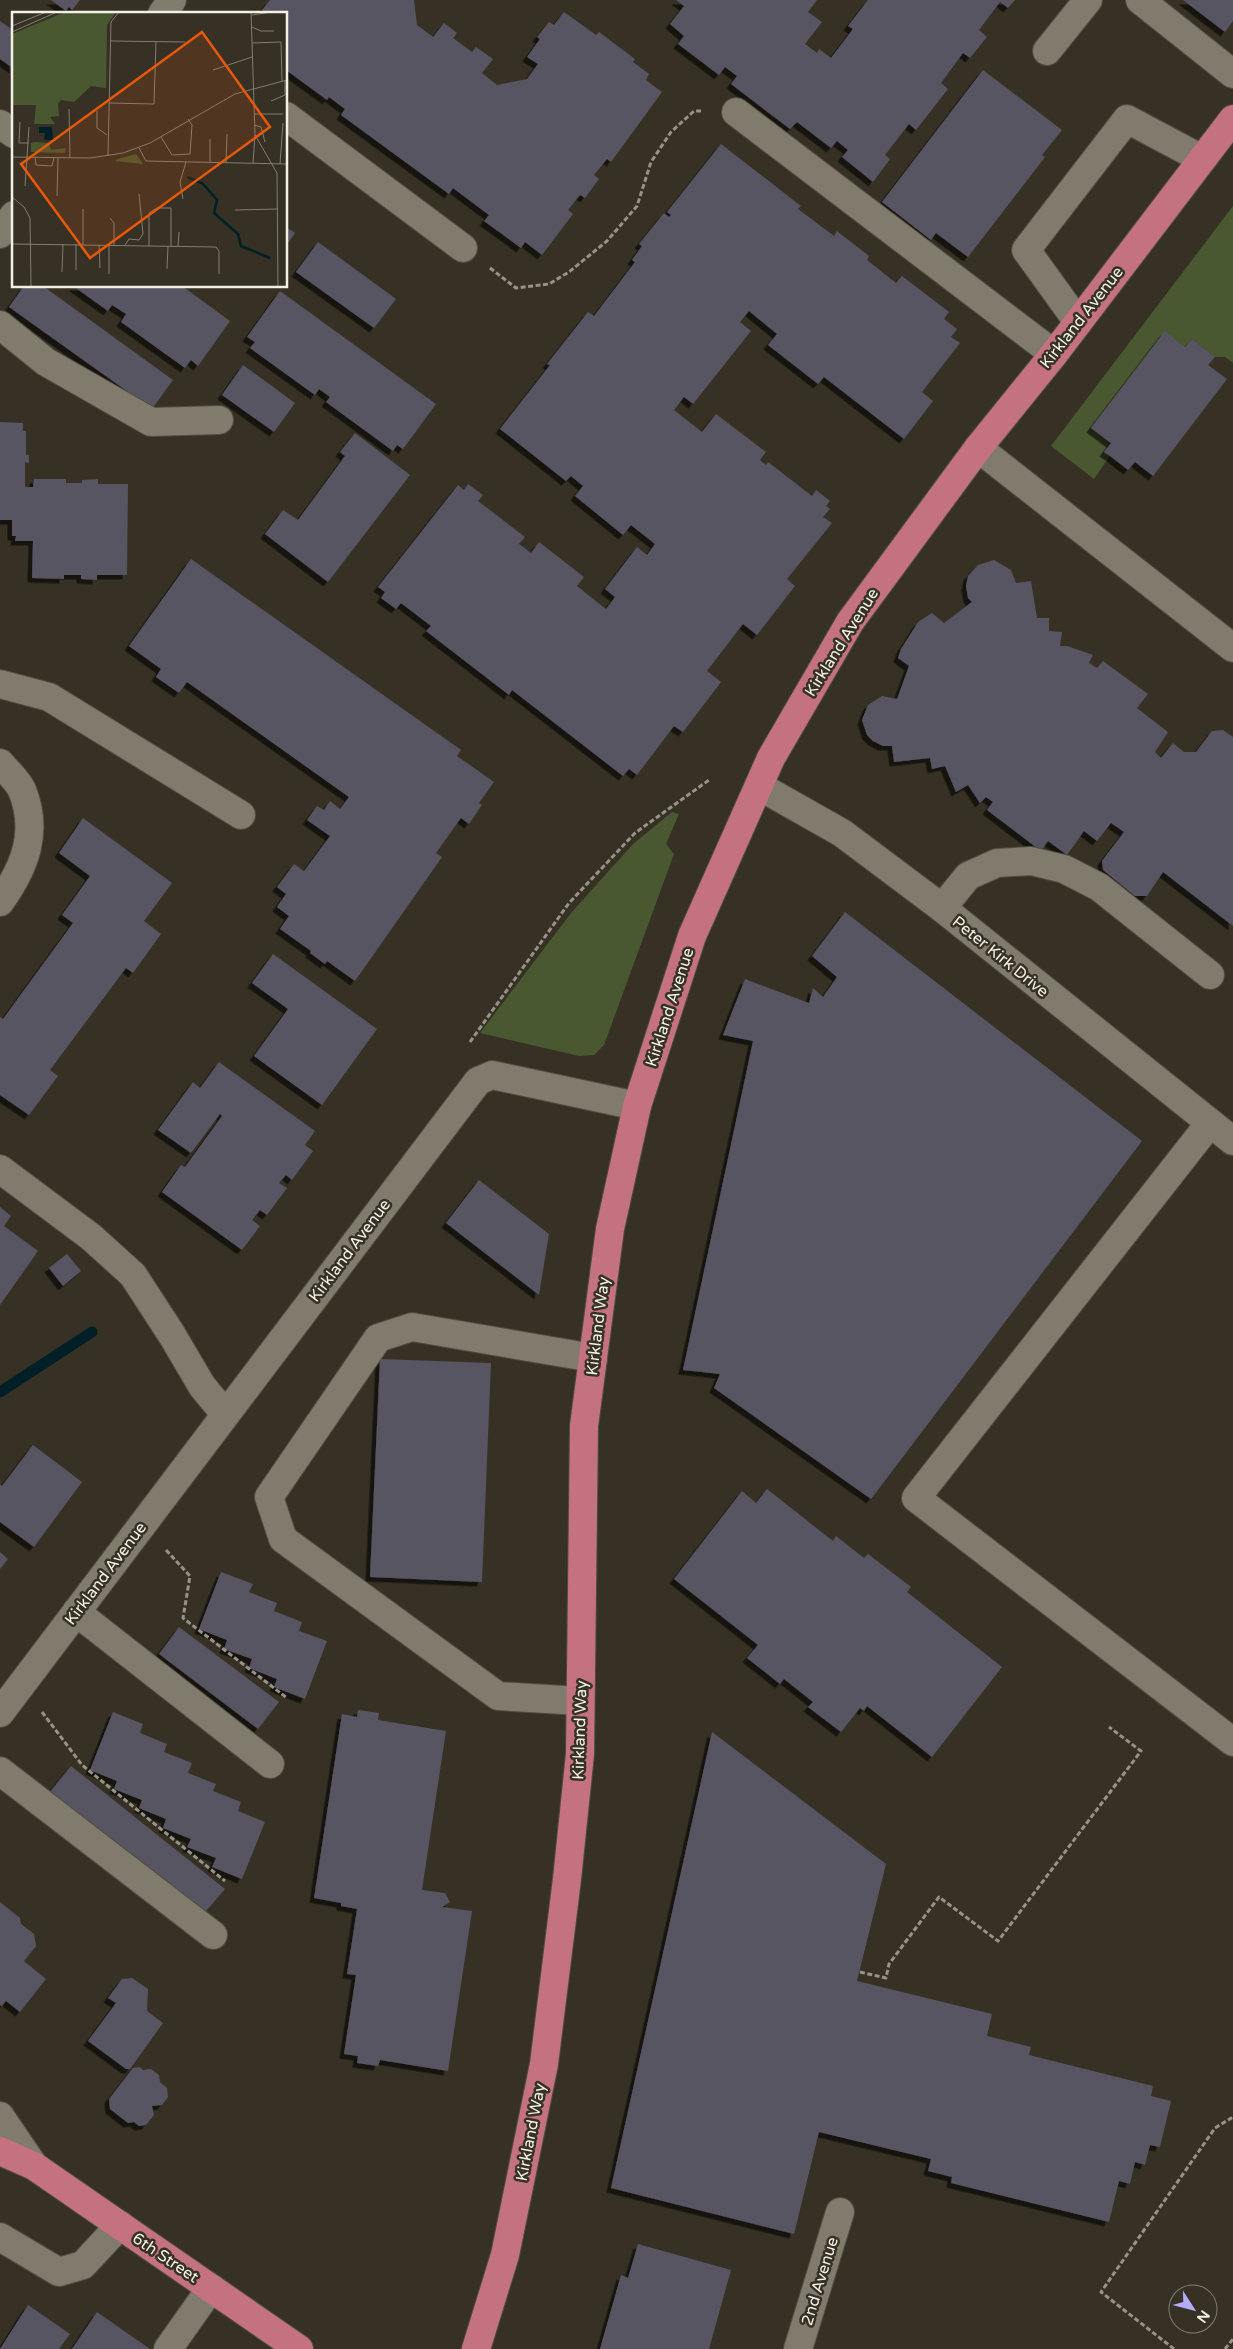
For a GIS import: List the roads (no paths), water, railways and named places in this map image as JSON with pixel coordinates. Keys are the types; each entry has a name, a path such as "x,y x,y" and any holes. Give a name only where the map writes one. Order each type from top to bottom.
{"main road":[{"name":"Kirkland Avenue","path":"637,1106 692,936 772,758 850,622 978,448 1054,354 1233,119"},
{"name":"Kirkland Way","path":"476,2349 505,2255 544,2064 580,1754 584,1426 610,1229 637,1106"},
{"name":"6th Street","path":"0,2151 34,2166 299,2349"}],"street":[{"path":"163,12 172,0"},
{"path":"1047,51 1088,0"},
{"path":"1140,0 1233,74"},
{"path":"736,112 1054,354"},
{"path":"288,117 463,248"},
{"path":"1078,322 1026,250 1032,242 1127,118 1202,159"},
{"path":"0,124 12,133"},
{"path":"0,234 12,218"},
{"path":"0,325 46,362 151,422 219,420"},
{"path":"978,448 1233,648"},
{"path":"0,684 50,697 242,815"},
{"path":"0,763 21,788 28,812 30,842 16,880 0,902"},
{"name":"Peter Kirk Drive","path":"759,786 842,833 942,908 1233,1141"},
{"path":"942,908 968,876 997,863 1031,861 1064,869 1099,887 1210,975"},
{"name":"Kirkland Avenue","path":"7,1703 478,1081 492,1075 637,1106"},
{"path":"1210,1123 916,1498 1233,1742"},
{"path":"0,1169 91,1237 133,1275 202,1386 225,1414"},
{"path":"580,1701 498,1696 283,1539 269,1497 378,1338 412,1327 593,1358"},
{"path":"76,1612 270,1764"},
{"path":"0,1771 213,1934"},
{"name":"6th Street","path":"0,2116 34,2166"},
{"name":"2nd Avenue","path":"798,2349 840,2212"},
{"path":"0,2237 59,2272 83,2265 120,2226"},
{"path":"168,2349 211,2288"}],"waterway":[{"path":"0,1392 92,1332"}]}
